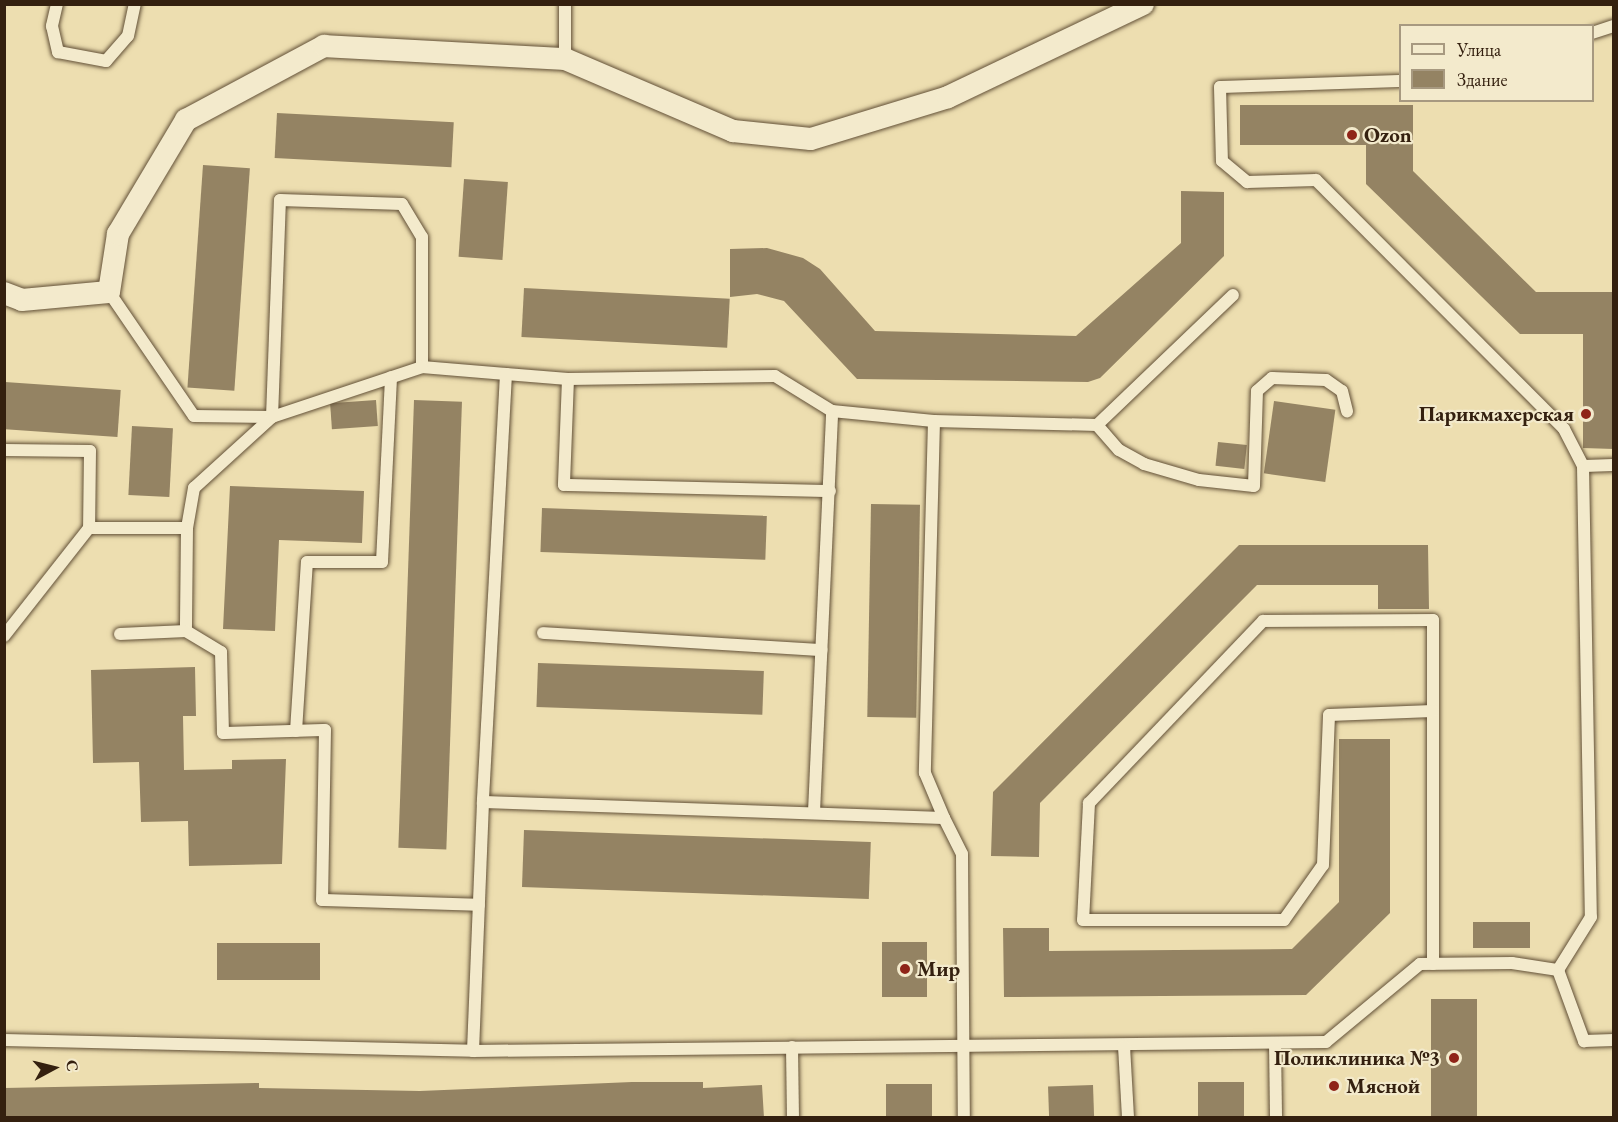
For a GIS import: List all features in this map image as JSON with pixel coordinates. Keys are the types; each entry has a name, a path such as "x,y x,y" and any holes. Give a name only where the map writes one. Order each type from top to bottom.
{"street":[{"path":"4,293 22,300 109,292 118,234 186,120 324,46 565,59 733,131 811,139 948,97 1143,4"}],"lane":[{"path":"57,4 52,26 57,52 106,61 128,36 135,4"},
{"path":"565,4 565,59"},
{"path":"1594,33 1614,26"},
{"path":"1399,81 1220,87 1222,161 1247,182 1316,180 1564,429 1583,466 1591,917 1558,970"},
{"path":"186,631 187,528 194,488 272,417 280,200 402,204 422,237 422,367"},
{"path":"109,292 194,416 272,417 422,367 568,379 775,376 832,411 934,421 1097,425 1233,295"},
{"path":"473,1051 483,802 506,374"},
{"path":"296,731 307,562 382,562 392,377"},
{"path":"1097,425 1119,450 1144,464 1199,480 1254,486 1257,391 1272,378 1326,380 1342,391 1347,411"},
{"path":"568,379 564,485 830,492"},
{"path":"814,812 832,411"},
{"path":"934,421 925,773 962,854 964,1118"},
{"path":"4,450 90,452 89,528 4,636"},
{"path":"1583,466 1614,465"},
{"path":"89,528 187,528"},
{"path":"1433,711 1329,715 1323,865 1284,920 1083,920 1089,803 1263,621 1433,620 1433,711 1433,964"},
{"path":"120,634 186,631 221,652 223,732 325,730 322,900 479,904"},
{"path":"543,633 821,650"},
{"path":"483,802 944,818"},
{"path":"4,1040 473,1051 964,1045 1124,1046 1326,1042 1420,964 1512,963 1558,970"},
{"path":"1558,970 1584,1041 1614,1040"},
{"path":"1275,1043 1276,1118"},
{"path":"1124,1046 1128,1118"},
{"path":"792,1047 793,1118"}],"building":[{"path":"1240,105 1413,105 1413,171 1536,292 1614,292 1614,449 1583,448 1583,334 1520,334 1366,184 1366,145 1240,145"},
{"path":"277,113 454,122 451,167 275,158"},
{"path":"203,165 250,168 234,391 187,387"},
{"path":"464,179 508,182 502,260 459,257"},
{"path":"1181,191 1224,192 1224,256 1100,378 1088,382 857,379 784,301 757,294 730,297 730,249 767,248 803,258 820,269 875,331 1076,336 1181,243"},
{"path":"524,288 730,299 727,348 521,337"},
{"path":"5,382 121,390 117,437 4,429"},
{"path":"376,400 378,426 332,429 330,403"},
{"path":"414,400 462,402 446,849 398,848"},
{"path":"1274,401 1335,410 1325,482 1264,473"},
{"path":"132,426 173,428 169,497 128,495"},
{"path":"1218,442 1247,445 1244,469 1215,466"},
{"path":"230,486 364,491 362,543 279,540 275,631 223,629"},
{"path":"871,504 920,505 916,718 867,717"},
{"path":"542,508 767,516 765,560 540,552"},
{"path":"1239,545 1428,545 1429,609 1378,609 1378,585 1257,585 1040,803 1039,857 991,856 993,792"},
{"path":"538,663 764,671 762,715 536,707"},
{"path":"195,667 196,716 183,716 184,770 232,769 232,760 286,759 282,864 189,866 188,821 141,822 139,762 93,763 91,670"},
{"path":"1339,739 1390,739 1390,913 1306,995 1004,997 1003,928 1049,928 1049,951 1292,949 1339,902"},
{"path":"524,830 871,842 869,899 522,887"},
{"path":"1473,922 1530,922 1530,948 1473,948"},
{"name":"Мир","path":"882,942 927,942 927,997 882,997"},
{"path":"217,943 320,943 320,980 217,980"},
{"name":"Поликлиника №3","path":"1431,999 1477,999 1477,1118 1431,1118"},
{"path":"632,1082 703,1082 703,1088 762,1085 764,1118 4,1118 4,1088 259,1083 259,1088 420,1091"},
{"path":"1198,1082 1244,1082 1244,1118 1198,1118"},
{"path":"886,1084 932,1084 932,1118 886,1118"},
{"path":"1093,1085 1094,1118 1049,1118 1048,1087"}],"place":[{"name":"Ozon","path":"1352,135"},
{"name":"Парикмахерская","path":"1586,414"},
{"name":"Мир","path":"905,969"},
{"name":"Поликлиника №3","path":"1454,1058"},
{"name":"Мясной","path":"1334,1086"}]}
